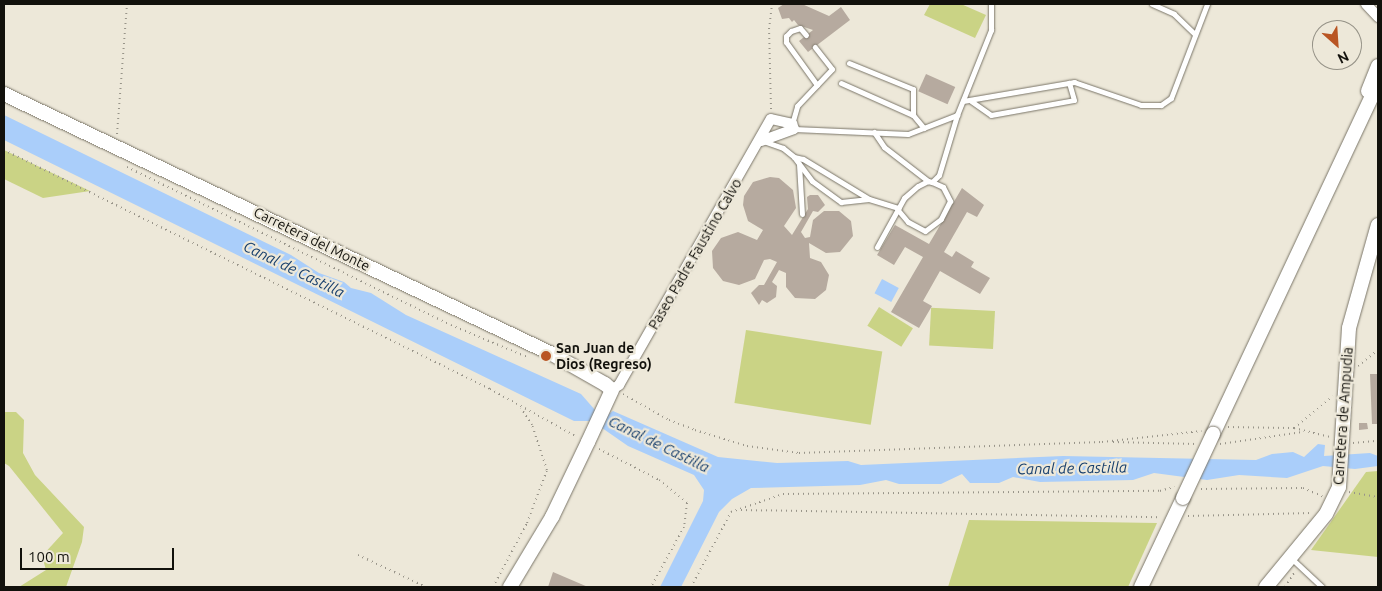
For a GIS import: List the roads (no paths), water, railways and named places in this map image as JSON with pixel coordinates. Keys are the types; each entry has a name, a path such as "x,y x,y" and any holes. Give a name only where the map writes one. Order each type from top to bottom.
{"street":[{"path":"1366,4 1378,17"},
{"path":"1315,217 1314,204 1378,66"},
{"path":"1141,587 1175,516 1180,492 1215,431 1378,84"},
{"name":"Carretera del Monte","path":"4,94 552,354 612,392"},
{"path":"1302,246 1319,227 1378,102"},
{"name":"Paseo Padre Faustino Calvo","path":"612,392 771,119 793,127"},
{"path":"760,140 793,127"},
{"name":"Carretera de Ampudia","path":"1266,587 1295,561 1334,500 1340,470 1349,328 1378,225"},
{"path":"510,587 552,517 612,392"}],"lane":[{"path":"877,247 904,198 930,182 939,174 957,115 991,30 991,4"},
{"path":"1152,4 1174,14 1194,33"},
{"path":"963,101 1069,83 1141,106 1161,105 1171,98 1194,33 1207,4"},
{"path":"806,35 800,28 786,36 786,42 817,85"},
{"path":"815,47 832,69 797,106 793,127 908,134 957,115"},
{"path":"849,63 914,89 913,115"},
{"path":"841,83 913,115 924,128"},
{"path":"971,101 991,115 1074,100 1069,83"},
{"path":"794,157 803,159 869,200 898,209 908,222 926,230 942,219 950,200 943,188 930,182 884,147 874,132"},
{"path":"760,140 783,148 794,157 812,181 842,202 869,200"},
{"path":"799,164 802,214"},
{"path":"1295,561 1322,587"}],"water":[{"name":"Canal de Castilla","path":"4,115 291,255 319,273 344,282 351,288 371,293 406,315 581,394 595,410 607,415 613,411 718,457 777,463 848,461 861,465 1063,456 1256,460 1272,454 1293,452 1304,457 1318,444 1325,445 1324,456 1370,453 1378,456 1378,466 1355,469 1323,466 1287,478 1239,475 1207,480 1154,473 1133,480 1040,482 1013,477 999,483 970,483 962,474 941,484 899,484 886,480 860,485 751,488 732,499 719,512 681,587 660,587 703,501 704,490 694,475 628,446 592,421 574,421 4,140"},
{"path":"882,279 899,288 891,302 874,293"}],"place":[{"name":"San Juan de Dios (Regreso)","path":"546,356"}]}
